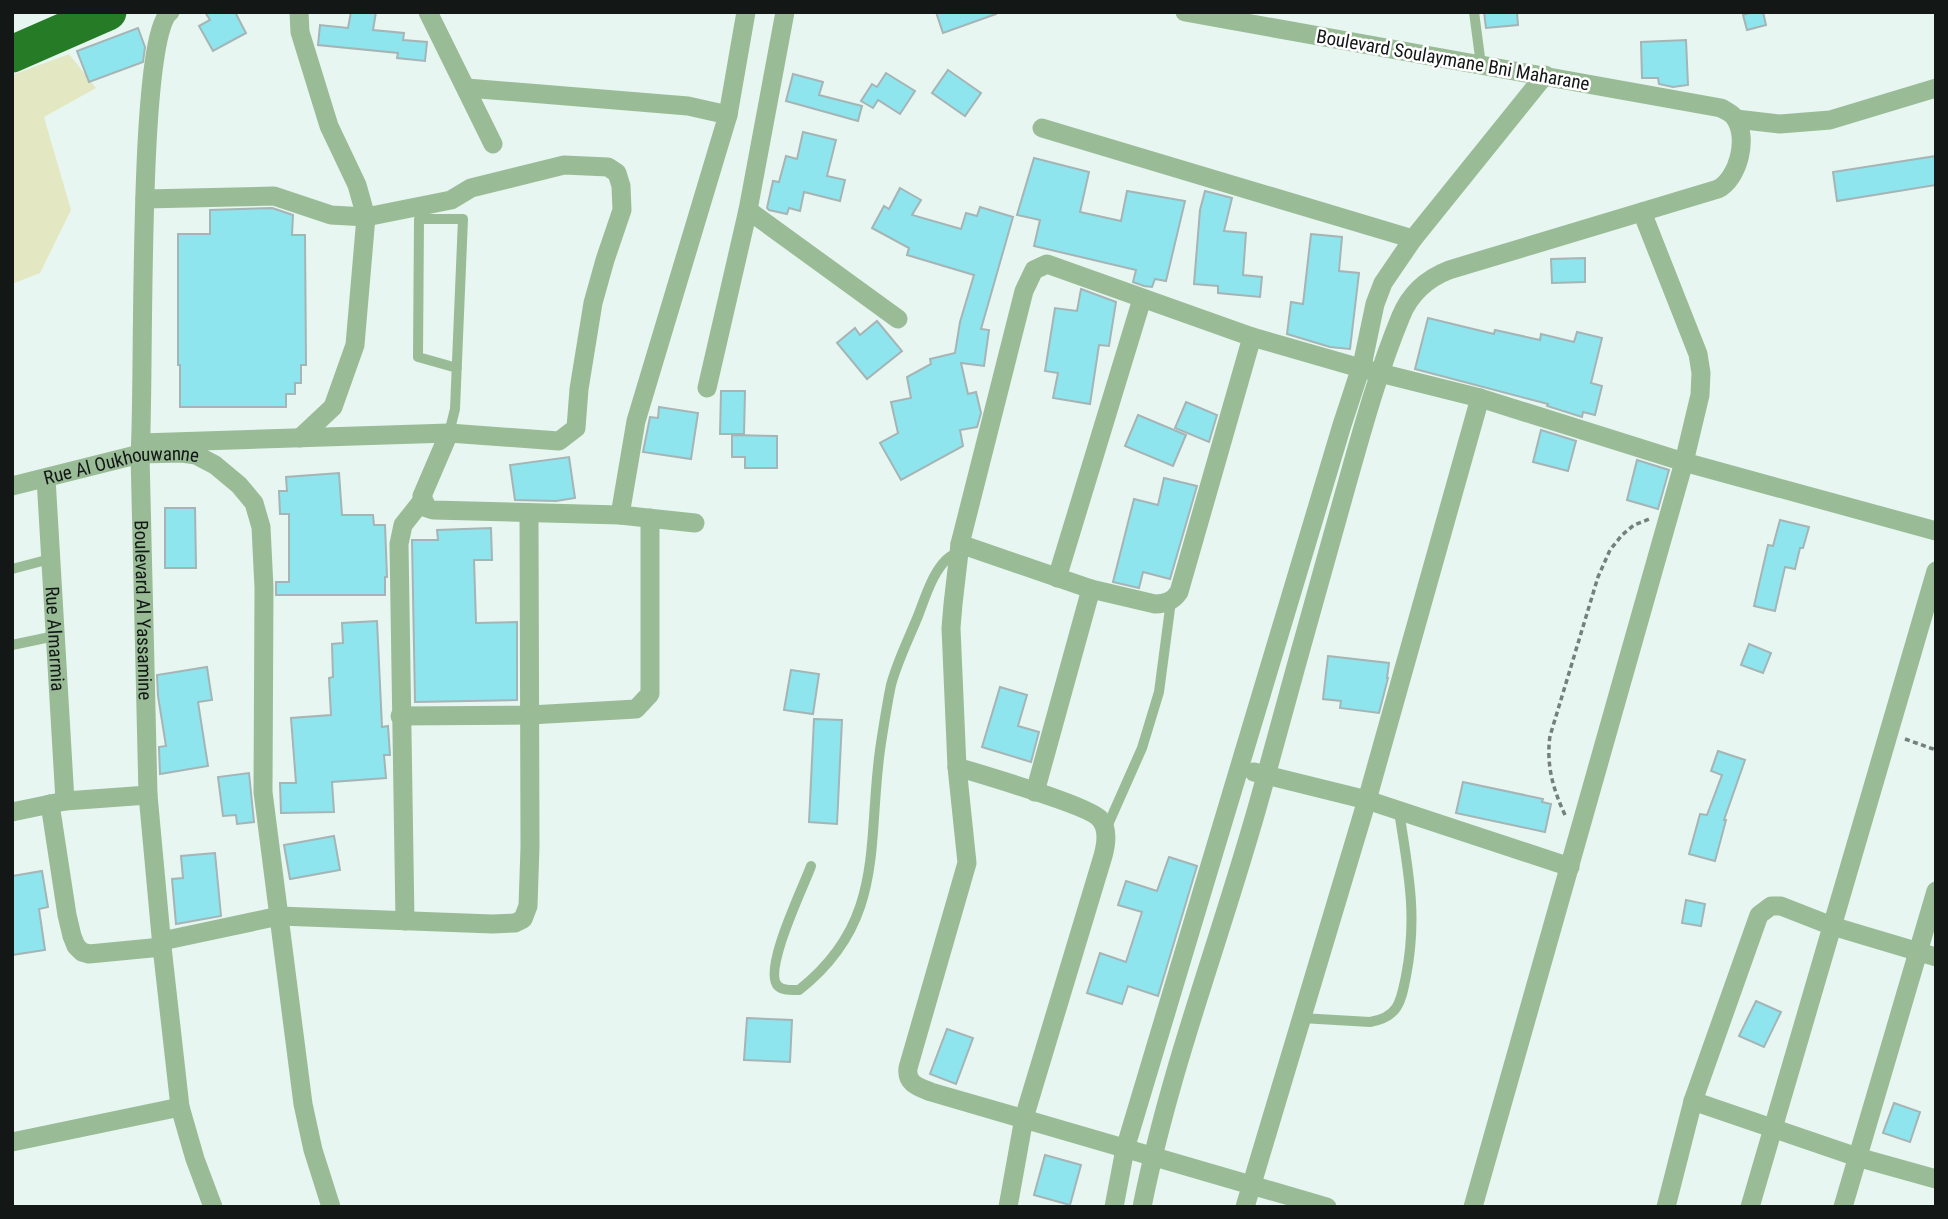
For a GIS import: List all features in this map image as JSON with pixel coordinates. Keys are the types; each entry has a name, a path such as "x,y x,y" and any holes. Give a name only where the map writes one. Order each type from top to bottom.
{"highway":[{"path":"12,33 57,12"},
{"path":"12,54 108,12"}],"street":[{"name":"Boulevard Al Yassamine","path":"170,12 165,16 156,43 142,254 140,449 148,795 180,1107 213,1207"},
{"path":"299,12 300,33 329,126 357,185 366,218 355,345 333,407 299,438"},
{"path":"428,12 493,144"},
{"path":"620,514 636,421 728,115 746,12"},
{"path":"707,388 748,210 785,12"},
{"name":"Boulevard Soulaymane Bni Maharane","path":"1185,12 1481,66 1545,75 1780,124 1830,120 1936,88"},
{"path":"1114,1207 1125,1149 1360,368 1378,295 1383,282 1413,239 1545,75"},
{"path":"467,88 688,106 728,115"},
{"path":"1142,1207 1153,1156 1266,775 1360,438 1406,305 1434,276 1718,189 1729,182 1740,150 1740,135 1728,114"},
{"path":"1042,128 1413,239"},
{"path":"140,449 299,438 449,433 559,441 576,428 579,389 593,303 622,210 621,186 617,173 608,167 564,165 471,188 451,200 366,218 331,215 274,196 145,199"},
{"path":"748,210 898,319"},
{"path":"1473,1207 1684,462 1700,395 1698,354 1642,212"},
{"path":"1327,1207 931,1092 913,1084 908,1077 908,1068 934,972 967,863 957,767 951,628 959,550 1024,291 1034,270 1047,264 1252,337 1480,398 1684,462 1936,531"},
{"path":"1057,578 1142,299"},
{"path":"959,550 1091,589 1155,604 1172,600 1179,592 1252,337"},
{"path":"1245,1207 1367,800 1480,398"},
{"path":"405,921 399,544 403,525 422,501 449,433"},
{"name":"Rue Al Oukhouwanne","path":"12,486 140,449 196,455 226,474 254,503 261,527 263,792 303,1104 313,1150 331,1207"},
{"name":"Rue Almarmia","path":"46,478 55,636 58,802 66,915 76,946 82,952 89,954 162,944 279,916 492,924 515,923 523,919 528,906 530,715"},
{"path":"422,501 427,508 433,510 620,514 695,523"},
{"path":"529,513 530,715"},
{"path":"400,716 530,715 636,709 650,694 650,518"},
{"path":"1750,1207 1936,571"},
{"path":"1035,792 1091,589"},
{"path":"957,767 1095,815 1101,819 1105,831 1103,856 1024,1118 1008,1207"},
{"path":"1240,768 1367,800 1570,867"},
{"path":"12,813 58,802 148,795"},
{"path":"1843,1207 1857,1157 1927,954 1936,891"},
{"path":"1666,1207 1693,1101 1759,915 1777,905 1832,926 1927,954"},
{"path":"1693,1101 1857,1157 1936,1179"},
{"path":"12,1142 180,1107"}],"lane":[{"path":"1474,12 1481,66"},
{"path":"449,433 455,409 457,368 463,219 419,219 418,357 457,368"},
{"path":"811,866 778,948 774,980 777,986 785,990 799,990 831,957 853,927 864,898 874,835 881,746 892,683 922,605 941,566 959,550"},
{"path":"12,569 50,559"},
{"path":"1105,831 1142,748 1159,692 1172,600"},
{"path":"12,645 55,636"},
{"path":"1301,1018 1370,1022 1390,1015 1401,1002 1412,937 1413,905 1399,810"}],"path":[{"path":"1578,841 1551,778 1548,751 1550,736 1598,578 1609,551 1634,525 1670,512"},
{"path":"1889,733 1936,750"}],"green space":[{"path":"69,54 96,88 44,117 71,210 40,273 12,284 12,75"}],"building":[{"path":"205,12 235,12 246,33 213,51 199,26 210,20"},
{"path":"351,12 376,12 373,30 404,33 403,40 427,42 425,61 397,58 398,53 318,45 320,25 348,28"},
{"path":"936,12 996,12 996,14 943,33"},
{"path":"1484,12 1517,12 1518,25 1486,28"},
{"path":"1763,12 1766,25 1747,30 1743,15"},
{"path":"138,28 145,47 143,62 89,82 77,51"},
{"path":"1686,40 1688,85 1673,87 1659,84 1658,78 1642,78 1641,42"},
{"path":"948,70 981,93 965,116 932,93"},
{"path":"886,73 915,91 900,114 878,100 873,108 861,101 872,84 877,87"},
{"path":"793,74 823,82 819,95 862,106 858,121 786,101"},
{"path":"803,132 836,140 827,176 845,180 840,201 804,192 800,211 789,208 787,214 769,210 767,208 773,181 779,182 786,156 797,159"},
{"path":"1936,156 1936,185 1837,201 1833,172"},
{"path":"1034,158 1089,172 1080,212 1121,221 1127,191 1185,201 1166,281 1155,279 1152,287 1144,286 1133,282 1136,270 1034,246 1040,220 1017,215"},
{"path":"900,188 921,200 912,215 961,229 966,213 977,216 980,207 1013,217 981,329 989,330 984,366 961,363 968,394 976,392 981,413 977,427 960,430 963,446 901,480 880,443 898,433 891,402 911,398 907,377 931,364 930,359 955,353 960,322 974,275 907,255 909,248 872,228 884,206 889,209"},
{"path":"1205,191 1232,198 1224,231 1246,233 1243,275 1262,277 1260,297 1218,293 1218,286 1194,284 1200,210"},
{"path":"272,208 293,215 292,235 305,235 306,365 301,365 301,383 295,383 295,394 286,394 286,407 180,407 178,234 210,234 210,210"},
{"path":"1311,234 1342,237 1339,271 1359,273 1350,349 1330,347 1287,334 1291,302 1303,304"},
{"path":"1585,258 1585,282 1552,283 1551,259"},
{"path":"1081,289 1116,302 1109,346 1099,345 1090,404 1053,398 1058,373 1045,371 1055,308 1077,311"},
{"path":"1428,318 1494,334 1495,330 1540,340 1541,334 1574,342 1577,332 1602,338 1591,383 1602,386 1595,415 1583,412 1582,417 1547,406 1548,404 1415,369"},
{"path":"877,321 902,351 867,379 837,343 855,328 860,335"},
{"path":"721,391 745,391 744,434 720,434"},
{"path":"1186,402 1217,415 1209,442 1175,428"},
{"path":"659,407 698,413 691,459 643,452 650,417 658,418"},
{"path":"1138,415 1186,435 1173,466 1125,446"},
{"path":"1541,430 1576,441 1568,471 1533,462"},
{"path":"732,435 777,436 777,468 745,468 745,457 732,457"},
{"path":"569,457 575,498 556,501 515,500 510,465"},
{"path":"1637,460 1669,470 1658,509 1627,500"},
{"path":"339,473 342,515 373,515 374,525 385,525 385,595 276,595 276,582 289,582 289,514 280,514 279,491 287,491 286,477"},
{"path":"1164,478 1197,486 1170,579 1143,572 1139,588 1113,582 1134,499 1158,505"},
{"path":"165,508 195,508 196,568 165,568"},
{"path":"1780,520 1809,527 1795,569 1785,567 1775,611 1754,606 1768,545 1773,546"},
{"path":"491,528 492,560 474,560 476,623 517,622 517,700 415,702 412,540 438,540 437,530"},
{"path":"377,621 382,727 388,726 390,755 384,755 386,778 332,782 334,812 281,813 280,783 296,783 291,718 331,715 329,678 333,677 332,644 343,643 342,623"},
{"path":"1749,644 1771,653 1763,673 1741,665"},
{"path":"1328,656 1389,663 1379,713 1340,708 1341,701 1323,699"},
{"path":"207,667 212,700 198,702 208,766 160,774 159,747 166,746 157,675"},
{"path":"791,670 819,674 813,714 784,710"},
{"path":"1000,687 1027,695 1018,726 1039,732 1031,762 982,747"},
{"path":"814,719 842,720 837,824 809,822"},
{"path":"1718,751 1745,760 1724,820 1715,861 1689,854 1700,814 1707,815 1722,775 1711,771"},
{"path":"249,773 254,822 237,824 236,815 223,816 218,777"},
{"path":"1463,782 1543,799 1542,802 1551,804 1545,832 1456,813"},
{"path":"334,836 340,870 290,879 284,845"},
{"path":"215,853 221,916 176,924 172,879 183,878 181,856"},
{"path":"1169,857 1197,866 1158,996 1128,986 1122,1004 1087,993 1100,953 1126,962 1142,912 1118,905 1126,881 1157,891"},
{"path":"42,871 48,907 39,909 45,950 12,955 12,876"},
{"path":"1686,900 1705,904 1701,926 1682,923"},
{"path":"1756,1001 1781,1012 1764,1047 1739,1036"},
{"path":"747,1018 792,1020 790,1062 744,1060"},
{"path":"947,1029 973,1038 956,1084 930,1074"},
{"path":"1894,1103 1920,1112 1910,1142 1883,1133"},
{"path":"1045,1155 1081,1165 1070,1205 1034,1195"}]}
